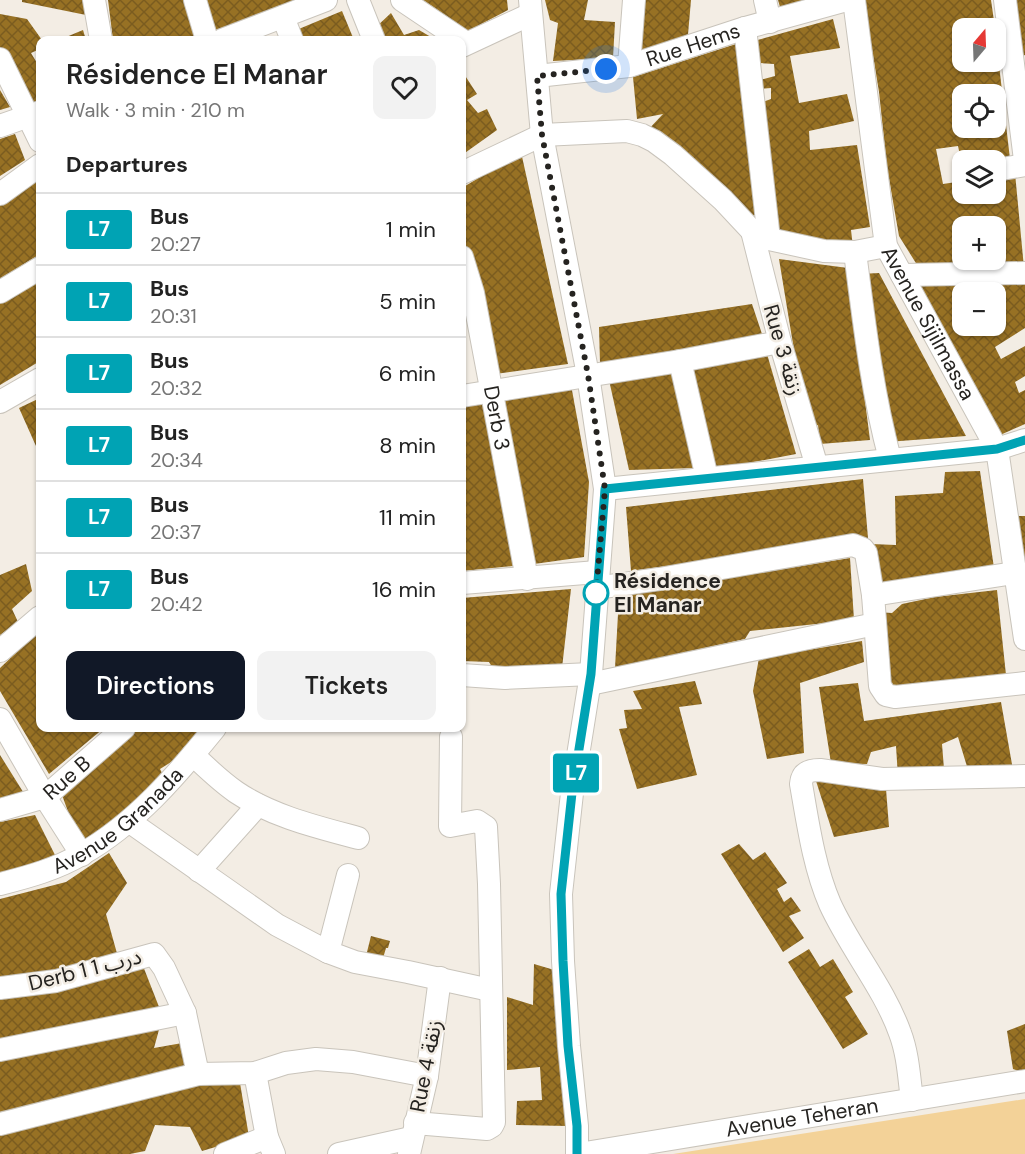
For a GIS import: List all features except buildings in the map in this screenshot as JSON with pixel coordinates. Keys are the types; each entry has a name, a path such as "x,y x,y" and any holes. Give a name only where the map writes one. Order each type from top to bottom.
{"street":[{"path":"94,0 100,36"},
{"path":"195,0 206,36"},
{"path":"233,36 326,0"},
{"path":"358,0 372,36"},
{"path":"402,0 452,36"},
{"path":"629,66 634,0"},
{"name":"Rue Hems","path":"537,76 629,66 745,28 768,11 847,0"},
{"name":"Avenue Sijilmassa","path":"854,0 886,246 997,449 1019,584 1025,639"},
{"path":"1005,0 1019,63 1025,160"},
{"path":"466,44 530,7 542,135 588,375 605,489 590,679 572,793 561,894 568,1046 578,1154"},
{"path":"283,17 290,36"},
{"name":"Rue 3 زنقة","path":"745,28 760,235 780,342 817,467"},
{"path":"0,59 35,114 0,126"},
{"path":"466,171 542,135 627,131 654,141 673,155 760,235 794,246 824,251 855,252 886,246"},
{"path":"1006,168 1025,165"},
{"path":"0,194 36,168"},
{"path":"855,252 870,364 880,421 890,459"},
{"path":"0,292 36,270"},
{"name":"Derb 3","path":"466,270 473,293 493,391 527,579"},
{"path":"902,275 1025,273"},
{"path":"466,395 680,361 780,342"},
{"path":"680,361 707,478"},
{"path":"0,402 36,381"},
{"path":"605,489 997,449 1025,440"},
{"path":"466,583 527,579 659,579 854,545 866,553 873,595 880,686 883,692 890,697 1025,683"},
{"path":"873,595 1019,584"},
{"path":"0,651 36,620"},
{"path":"466,675 590,679 874,624"},
{"path":"0,719 82,855"},
{"name":"Rue B","path":"0,810 45,796 119,732"},
{"name":"Avenue Granada","path":"0,884 25,878 82,855 130,822 212,732"},
{"path":"339,1154 412,1138 487,1129 494,1122 486,827 477,821 450,826 451,737"},
{"path":"193,755 236,792 258,805 293,819 358,838"},
{"path":"912,1100 907,1059 900,1033 829,901 813,849 801,784 802,777 804,773 820,770 890,779 1025,776"},
{"path":"198,871 258,805"},
{"path":"130,822 277,925 328,952 355,962 490,990"},
{"path":"328,952 348,875"},
{"name":"Derb 1 درب 1","path":"0,988 56,981 154,954 164,968 185,1013"},
{"name":"Rue 4 زنقة","path":"412,1138 427,1076 441,978"},
{"path":"0,1050 185,1013 198,1074"},
{"path":"0,1124 198,1074 255,1073 286,1063 316,1059 353,1062 427,1076"},
{"path":"225,1154 271,1145 255,1073"},
{"name":"Avenue Teheran","path":"578,1154 1025,1081"}],"shaded area":[{"path":"1025,1099 1025,1154 673,1154"}],"bus line":[{"name":"L7","path":"577,1154 577,1126 568,1046 561,894 572,793 591,674 605,489 997,449 1025,440"}],"place":[{"name":"Résidence El Manar","path":"596,593"}],"route":[{"path":"596,593 605,489 588,375 542,135 537,76 606,69"}]}
